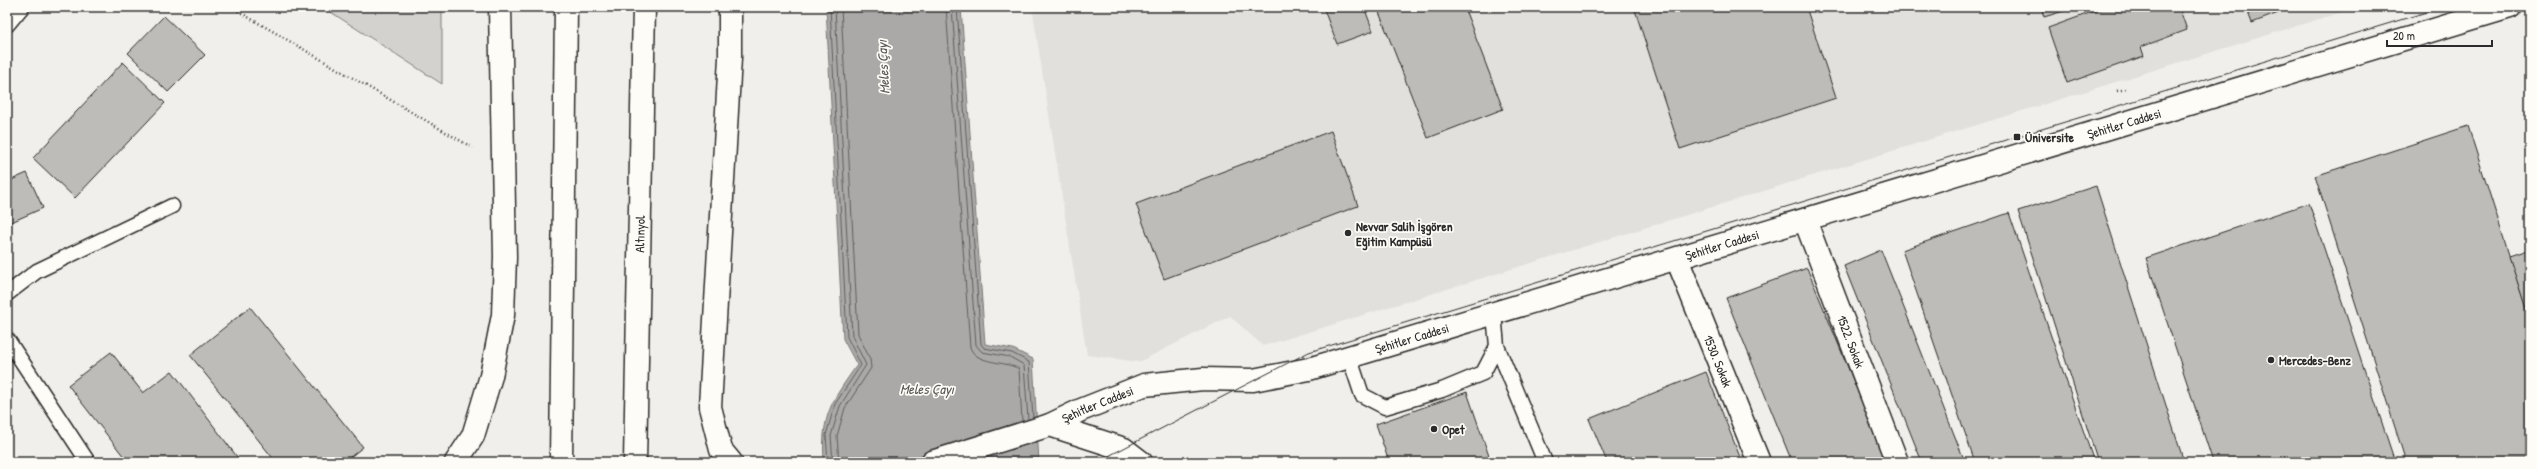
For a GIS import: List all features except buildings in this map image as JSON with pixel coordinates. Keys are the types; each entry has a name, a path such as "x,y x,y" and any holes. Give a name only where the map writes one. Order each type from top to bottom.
{"main road":[{"path":"456,462 473,436 491,376 503,314 505,257 500,7"},
{"path":"561,462 566,7"},
{"name":"Altınyol","path":"635,462 644,7"},
{"path":"730,7 730,58 710,407 721,450 731,462"},
{"name":"Şehitler Caddesi","path":"932,462 1050,425 1081,410 1144,385 1203,378 1253,380 1293,374 2510,7"},
{"name":"1522. Sokak","path":"1804,220 1897,462"},
{"name":"1530. Sokak","path":"1677,259 1758,462"},
{"path":"1050,425 1124,449 1141,462"}],"lane":[{"path":"7,25 22,7"},
{"path":"7,294 37,271 172,206"},
{"path":"1494,314 1497,346 1545,462"},
{"path":"7,339 88,462"},
{"path":"1349,356 1362,394 1385,407 1442,390 1483,373 1497,346"}],"path":[{"path":"231,7 503,166"}],"shaded area":[{"path":"323,7 442,7 442,84"},
{"name":"Nevvar Salih İşgören Eğitim Kampüsü","path":"1032,7 2358,7 1263,346 1230,316 1139,362 1087,355"}],"water":[{"name":"Meles Çayı","path":"826,7 961,7 985,344 1013,349 1033,359 1039,462 824,462 823,446 826,420 840,389 857,365 843,339"}],"tram line":[{"path":"1097,462 1309,352 2443,7"}],"place":[{"name":"Üniversite","path":"2017,137"},
{"name":"Nevvar Salih İşgören Eğitim Kampüsü","path":"1348,233"},
{"name":"Mercedes-Benz","path":"2271,360"},
{"name":"Opet","path":"1434,429"}]}
